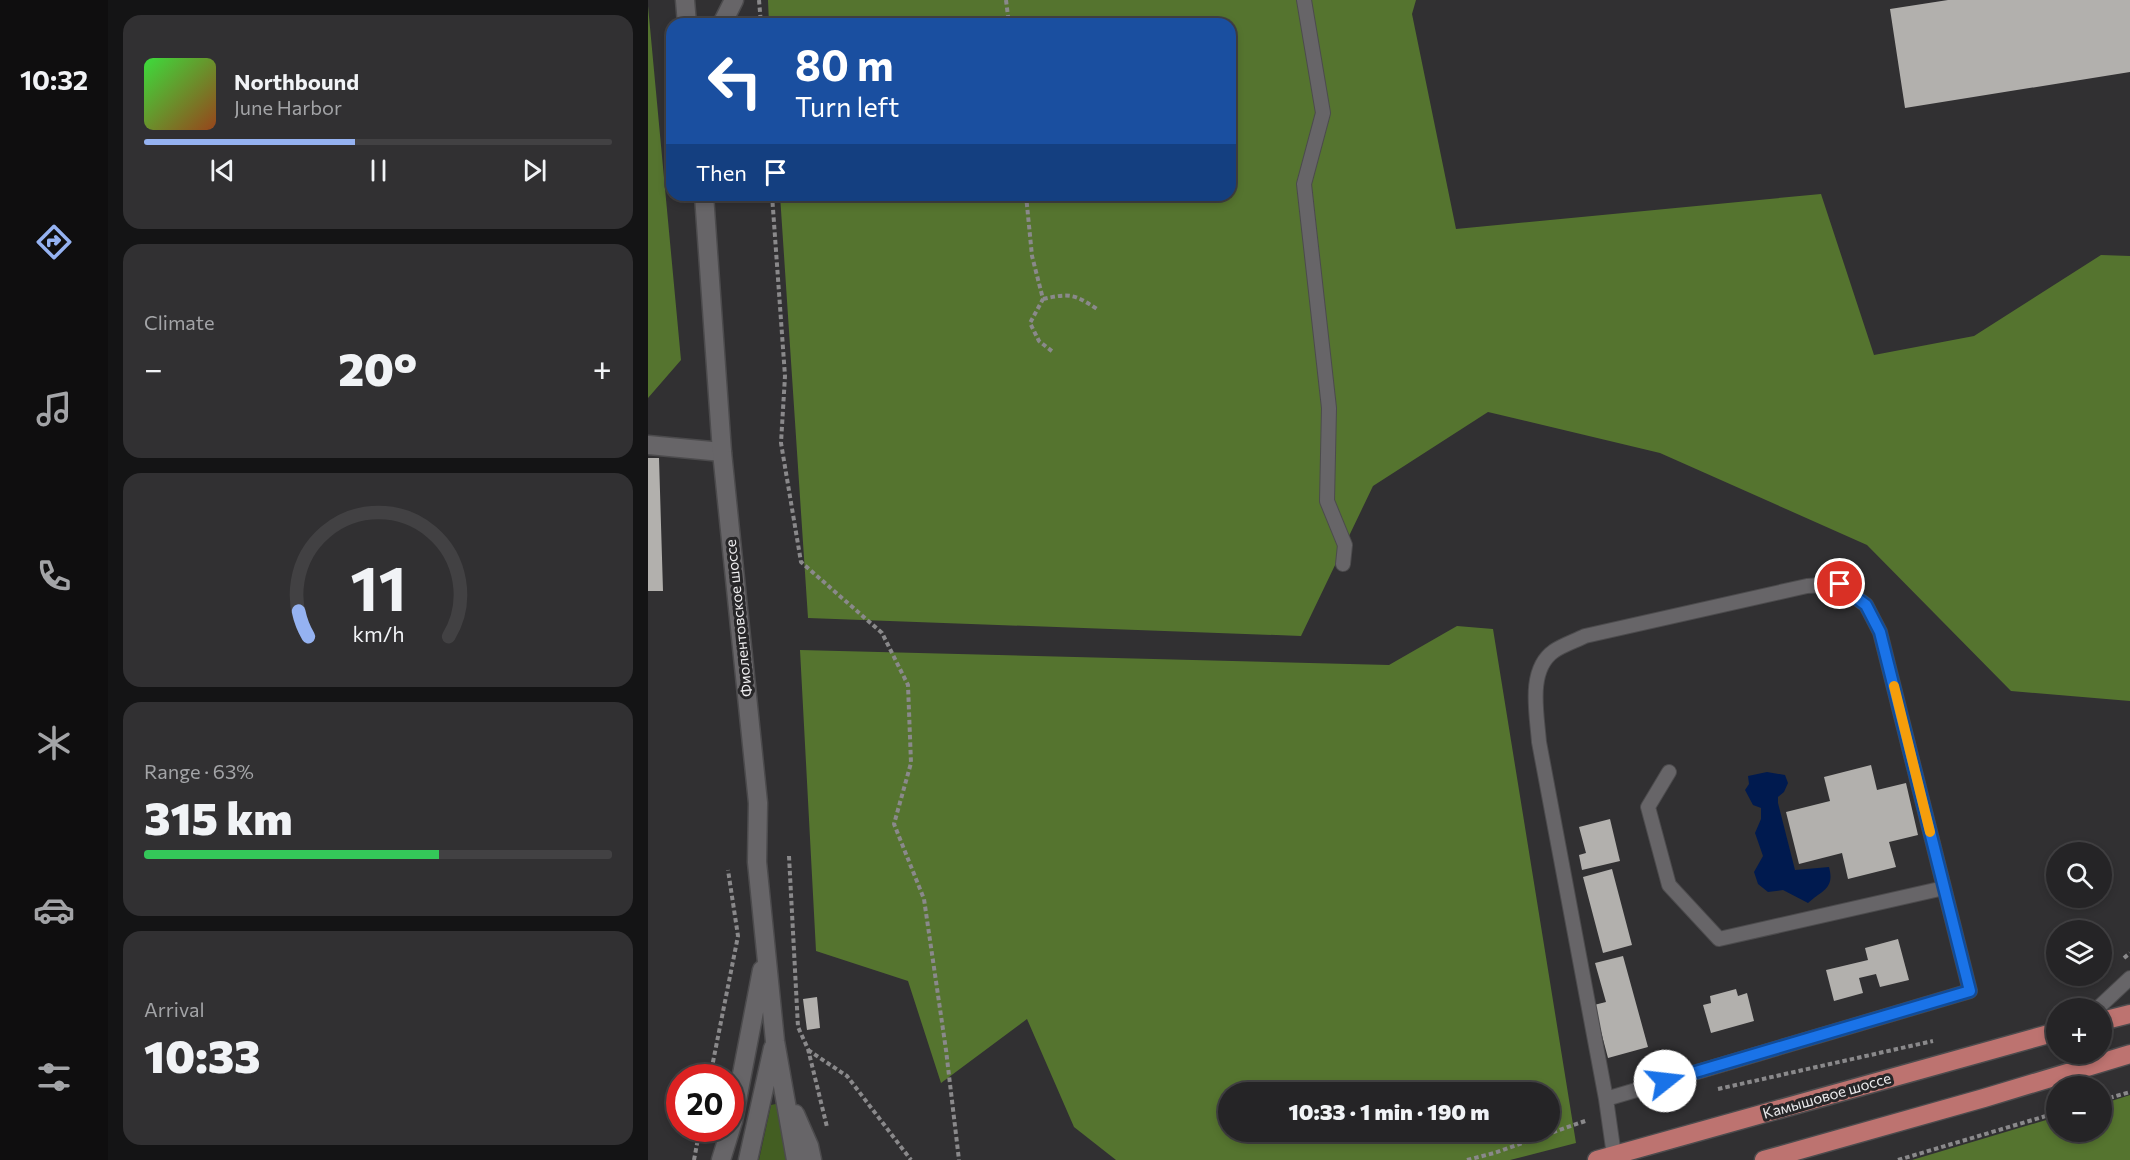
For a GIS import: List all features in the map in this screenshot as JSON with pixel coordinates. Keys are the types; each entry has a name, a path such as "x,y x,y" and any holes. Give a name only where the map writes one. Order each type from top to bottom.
{"main road":[{"path":"685,0 686,18"},
{"path":"725,18 734,0"},
{"name":"Фиолентовское шоссе","path":"704,201 722,452 758,802 757,862 775,1041 795,1160"},
{"path":"648,445 722,452"},
{"path":"721,1160 733,1121 766,950"},
{"path":"2112,1018 2130,1014"},
{"name":"Камышовое шоссе","path":"1605,1158 2046,1035"},
{"name":"Фиолентовское шоссе","path":"748,1160 775,1041"},
{"path":"1764,1160 2130,1054"},
{"path":"783,1086 812,1160"}],"lane":[{"path":"1304,0 1323,113 1304,184 1329,408 1327,501 1345,544 1343,564"},
{"path":"1605,1158 1606,1099 1539,742 1536,693 1539,668 1553,652 1584,636 1807,586 1840,584 1866,605 1880,632 1970,991 1606,1099"},
{"path":"1669,772 1648,807 1669,885 1719,939 1944,888"},
{"path":"2109,998 2130,978"}],"path":[{"path":"759,0 760,18"},
{"path":"1006,0 1008,18"},
{"path":"772,201 785,376 781,443 801,562 882,633 908,685 911,763 894,824 924,899 959,1160"},
{"path":"1027,201 1032,256 1043,299 1030,323 1040,341 1053,352"},
{"path":"1043,299 1077,296 1097,309"},
{"path":"789,856 798,1027 808,1049 829,1136"},
{"path":"713,1064 738,936 729,870"},
{"path":"1710,1091 1941,1039"},
{"path":"808,1049 847,1076 911,1160"},
{"path":"2112,1097 2130,1092"},
{"path":"1467,1160 1494,1153 1606,1114"},
{"path":"1898,1160 2046,1116"},
{"path":"694,1160 697,1142"}],"green space":[{"path":"768,0 1416,0 1412,14 1456,229 1821,194 1874,355 1974,336 2101,255 2130,256 2130,701 2011,691 1867,545 1660,453 1488,412 1373,486 1301,636 808,618 780,201 1236,201 1236,18 769,18"},
{"path":"648,6 681,360 648,398"},
{"path":"1457,626 1493,629 1576,1143 1510,1160 1116,1160 1074,1127 1027,1019 941,1083 908,981 816,951 800,650 1389,665"},
{"path":"2130,1095 2130,1160 1912,1160 2046,1120 2046,1142 2112,1142 2112,1101"},
{"path":"780,1103 788,1160 759,1160 771,1105"}],"water":[{"path":"1767,772 1785,775 1788,783 1784,792 1778,797 1778,803 1795,870 1829,867 1829,885 1808,903 1783,890 1768,892 1758,884 1754,872 1763,856 1755,833 1761,819 1761,808 1753,805 1745,790 1749,784 1748,776"}],"building":[{"path":"1948,0 2130,0 2130,72 1905,108 1890,9"},
{"path":"648,458 659,458 663,591 648,591"},
{"path":"1871,765 1877,790 1906,783 1918,835 1889,842 1896,867 1848,879 1842,853 1799,864 1786,812 1830,801 1824,777"},
{"path":"1610,819 1620,861 1582,870 1579,855 1586,853 1579,827"},
{"path":"1612,869 1632,945 1603,953 1583,877"},
{"path":"1898,939 1909,980 1880,987 1876,974 1859,978 1863,993 1834,1001 1826,970 1868,960 1865,948"},
{"path":"1623,956 1648,1047 1608,1058 1594,1005 1606,1002 1595,963"},
{"path":"1736,989 1738,996 1747,993 1754,1021 1711,1033 1703,1005 1711,1003 1710,996"},
{"path":"817,997 820,1028 807,1030 803,999"}],"slow traffic":[{"path":"1894,686 1930,832"}],"route":[{"path":"1665,1081 1970,991 1880,632 1866,605 1840,584"}]}
